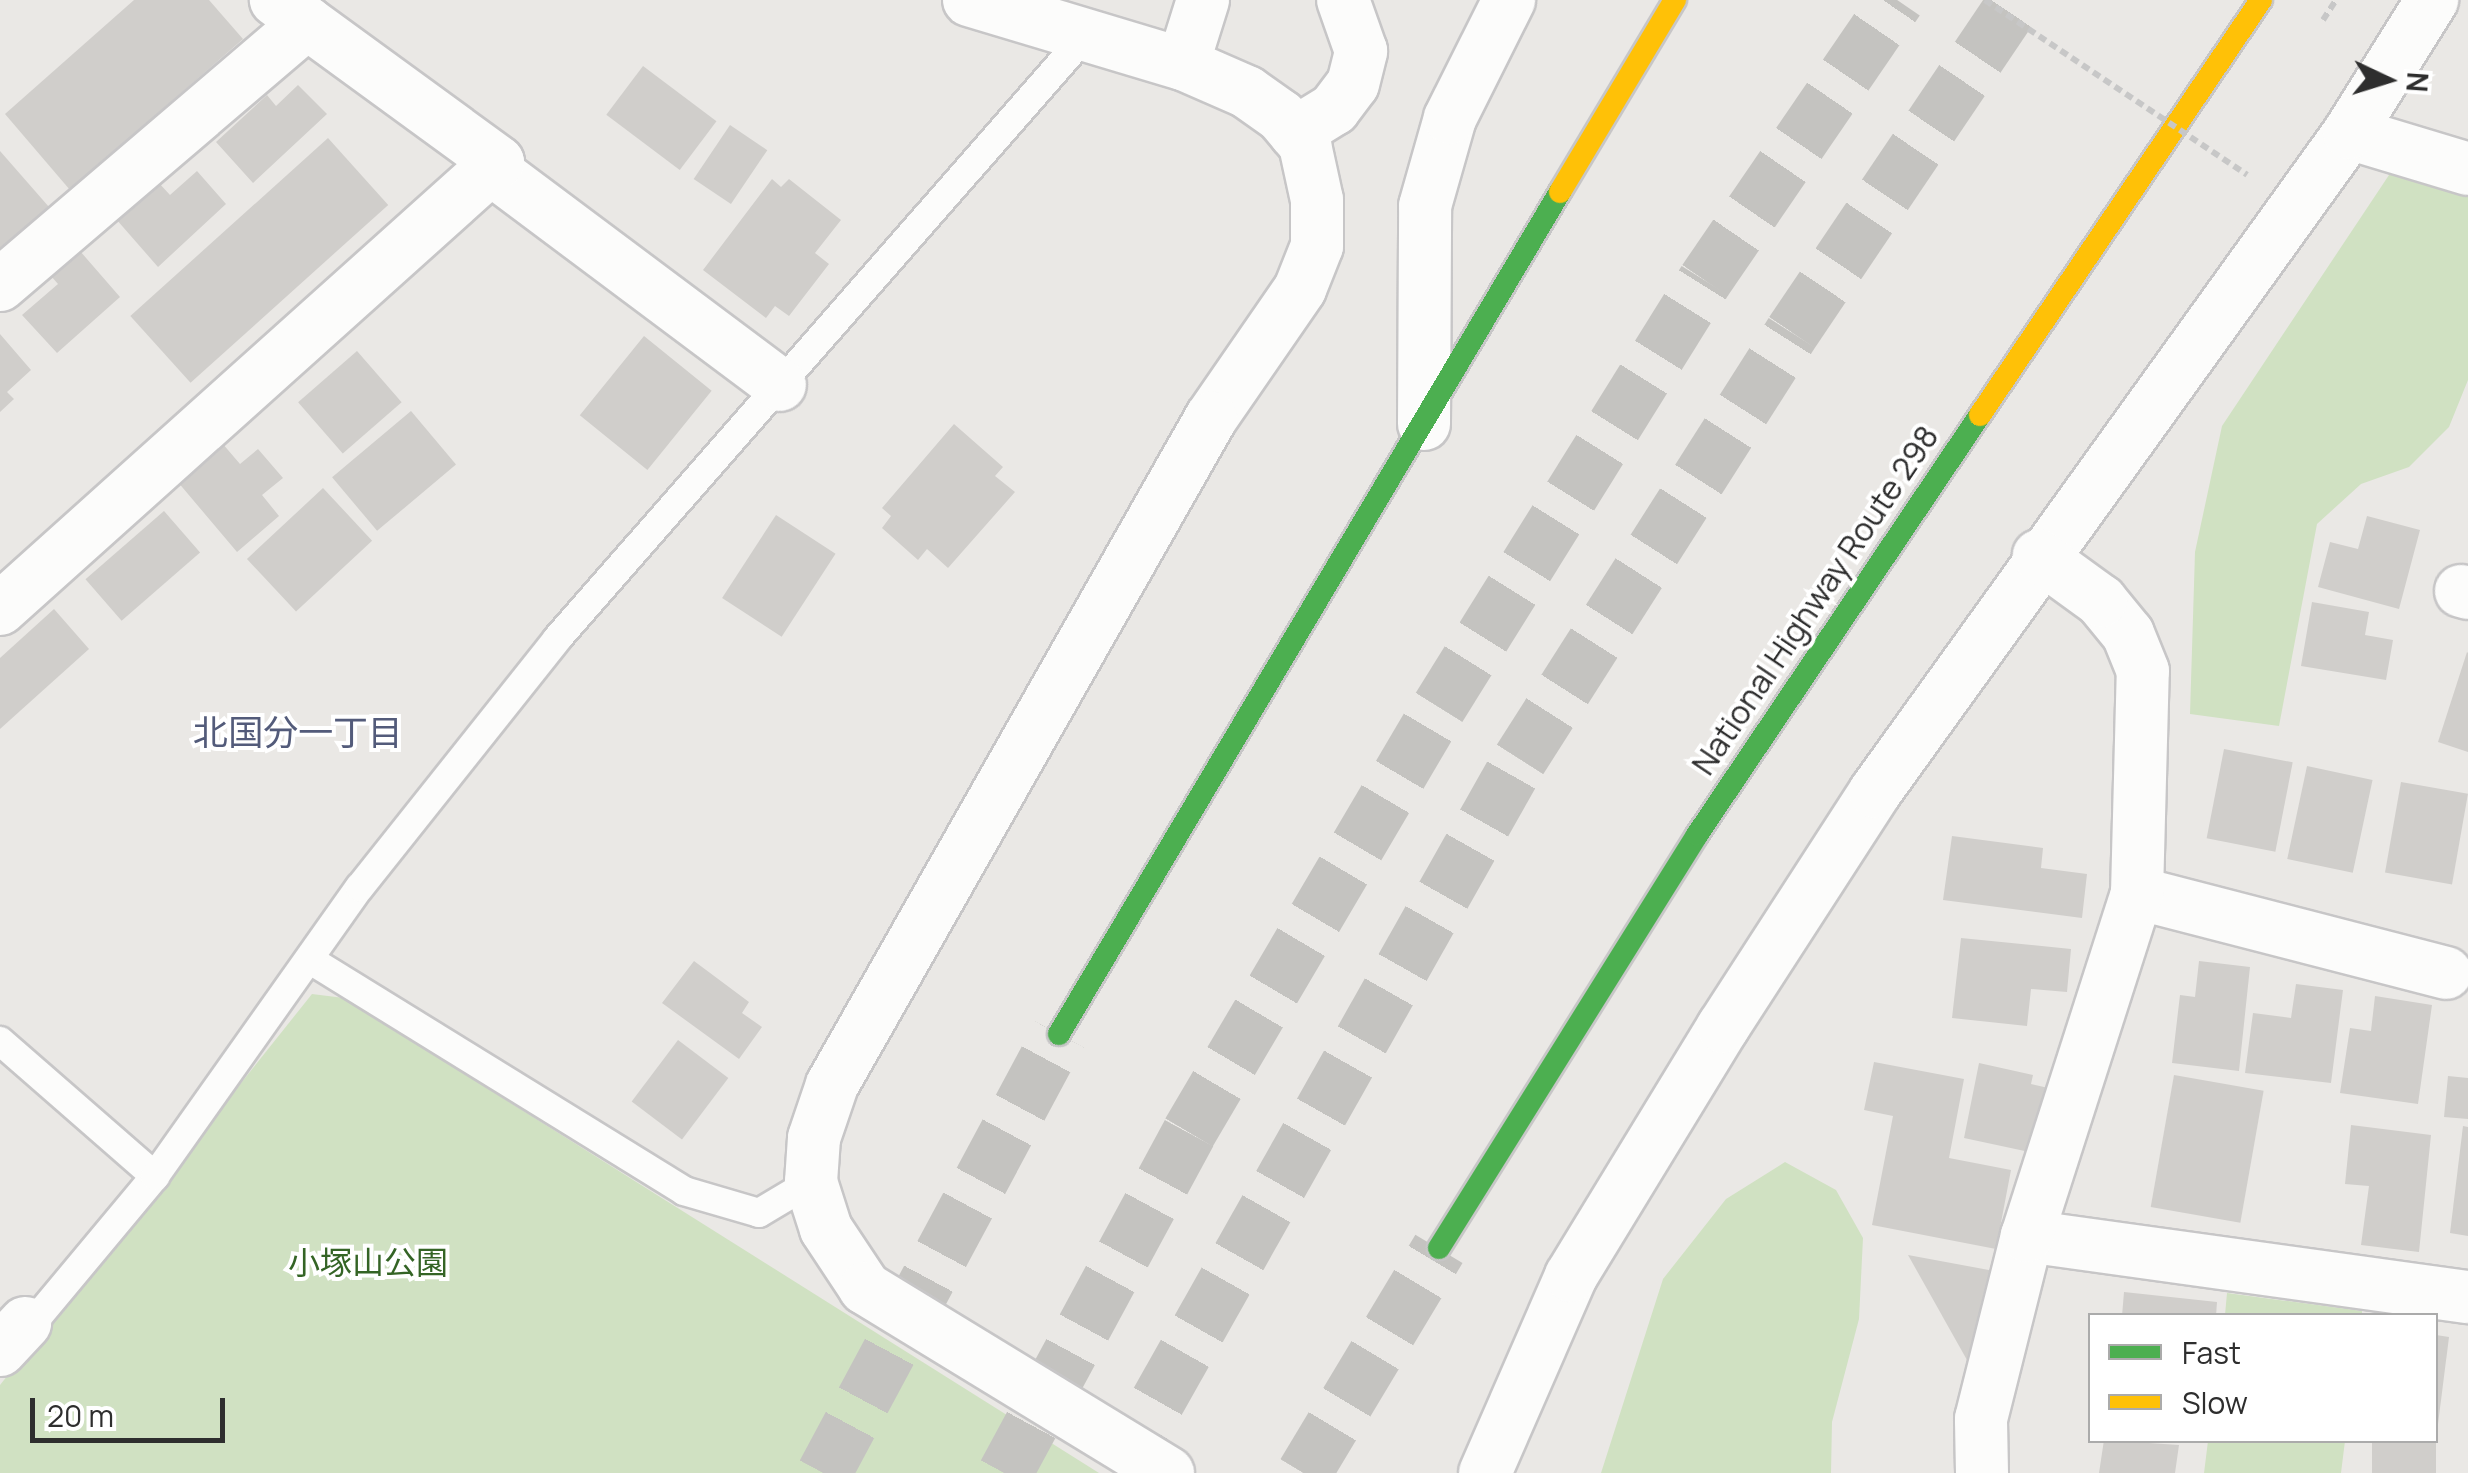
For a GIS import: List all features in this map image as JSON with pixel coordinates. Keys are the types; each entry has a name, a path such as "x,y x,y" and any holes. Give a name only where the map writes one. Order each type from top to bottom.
{"highway":[{"path":"1059,1034 1675,0"},
{"name":"National Highway Route 298","path":"1439,1248 1697,835 2261,0"}],"street":[{"path":"969,0 1183,64 1247,92 1305,145 1317,200 1317,246 1300,289 1211,418 832,1085 814,1138 811,1182 826,1229 866,1288 1168,1473"},
{"path":"1183,64 1203,0"},
{"path":"1295,132 1334,109 1353,84 1361,51 1343,0"},
{"path":"1424,424 1420,282 1425,206 1450,118 1508,0"},
{"path":"1485,1473 1571,1276 1635,1164 1876,792 2039,556 2349,133 2432,0"},
{"path":"0,285 291,11 498,162 0,608"},
{"path":"2349,133 2468,168"},
{"path":"490,168 780,384"},
{"path":"1982,1473 1980,1418 2027,1236 2137,893 2143,671 2128,634 2101,601 2039,556"},
{"path":"2137,893 2446,974"},
{"path":"2027,1236 2468,1297"}],"lane":[{"path":"12,1336 31,1325 154,1176 312,961 360,887 558,639 1084,36"},
{"path":"312,961 684,1190 759,1213 811,1182"},
{"path":"0,1041 154,1176"}],"path":[{"path":"1985,0 2247,175"}],"green space":[{"path":"2391,172 2468,186 2468,380 2449,427 2409,467 2361,484 2317,524 2279,726 2190,714 2195,552 2222,426"},
{"name":"小塚山公園","path":"312,994 344,998 1099,1473 0,1473 0,1385"},
{"path":"1785,1162 1836,1190 1863,1238 1859,1319 1832,1422 1831,1473 1601,1473 1663,1279 1726,1199"},
{"path":"2227,1293 2362,1311 2362,1313 2225,1313"},
{"path":"2208,1443 2345,1443 2341,1473 2204,1473"}],"building":[{"path":"134,0 209,0 243,39 70,190 5,114"},
{"path":"643,66 716,121 680,170 606,115"},
{"path":"298,85 327,114 253,183 216,142 267,95 276,106"},
{"path":"730,125 767,150 731,204 694,179"},
{"path":"328,138 388,205 191,383 130,316"},
{"path":"0,151 49,207 0,251"},
{"path":"197,171 226,204 158,267 116,219 158,182 170,195"},
{"path":"772,179 781,187 789,179 841,220 815,253 829,264 789,316 775,306 766,318 703,270"},
{"path":"80,251 120,297 57,353 22,315 58,284 51,276"},
{"path":"0,334 31,370 7,392 14,399 0,412"},
{"path":"644,336 712,391 647,470 580,415"},
{"path":"357,351 402,402 343,453 298,402"},
{"path":"411,411 456,465 377,531 332,477"},
{"path":"954,424 1003,467 995,476 1015,492 948,568 927,549 918,560 882,528 891,516 882,508"},
{"path":"222,443 240,464 258,449 283,478 262,495 279,516 237,552 177,481"},
{"path":"323,488 372,541 296,612 247,559"},
{"path":"164,511 200,553 122,621 86,579"},
{"path":"776,515 836,554 782,637 722,598"},
{"path":"2367,516 2420,530 2399,609 2318,587 2330,542 2358,549"},
{"path":"2312,602 2369,612 2365,635 2393,640 2386,680 2301,666"},
{"path":"54,609 89,649 0,729 0,658"},
{"path":"2468,653 2468,752 2438,742"},
{"path":"2224,749 2293,762 2275,852 2207,838"},
{"path":"2307,766 2373,780 2353,873 2287,859"},
{"path":"2401,782 2468,794 2452,884 2385,873"},
{"path":"1952,836 2043,848 2041,868 2087,874 2082,918 1943,900"},
{"path":"1961,938 2071,949 2067,992 2031,989 2027,1026 1952,1018"},
{"path":"694,961 749,1002 742,1013 762,1027 739,1059 662,1003"},
{"path":"2199,961 2250,967 2239,1071 2172,1063 2180,995 2195,997"},
{"path":"2296,984 2343,990 2331,1083 2245,1073 2253,1013 2291,1018"},
{"path":"2375,996 2432,1005 2418,1104 2340,1093 2350,1028 2371,1031"},
{"path":"678,1040 728,1078 682,1139 632,1101"},
{"path":"1874,1062 1964,1079 1949,1158 2011,1170 1996,1249 1872,1225 1893,1116 1864,1110"},
{"path":"1979,1063 2033,1075 2031,1084 2057,1090 2044,1155 1964,1138"},
{"path":"2174,1075 2264,1091 2240,1223 2151,1207"},
{"path":"2448,1076 2468,1078 2468,1119 2444,1117"},
{"path":"2351,1125 2431,1135 2419,1252 2361,1245 2369,1186 2345,1184"},
{"path":"2463,1126 2468,1127 2468,1236 2450,1233"},
{"path":"1908,1255 2005,1273 1985,1392"},
{"path":"2124,1292 2217,1302 2216,1313 2122,1313"},
{"path":"2438,1335 2449,1337 2438,1424"},
{"path":"2104,1443 2179,1445 2175,1473 2099,1473"},
{"path":"2372,1443 2436,1443 2436,1473 2372,1473"}],"tunnel":[{"path":"1005,1473 1189,1132 1439,707 1705,280 1897,0"},
{"path":"1117,1473 1520,759 1792,332 2016,0"},
{"path":"824,1473 1059,1034"},
{"path":"1304,1473 1439,1248"}],"traffic: fast":[{"path":"1059,1034 1560,192"},
{"path":"1439,1248 1697,835 1980,415"}],"traffic: slow":[{"path":"1560,192 1675,0"},
{"path":"1980,415 2261,0"}],"district":[{"name":"北国分一丁目","path":"298,732"}]}
